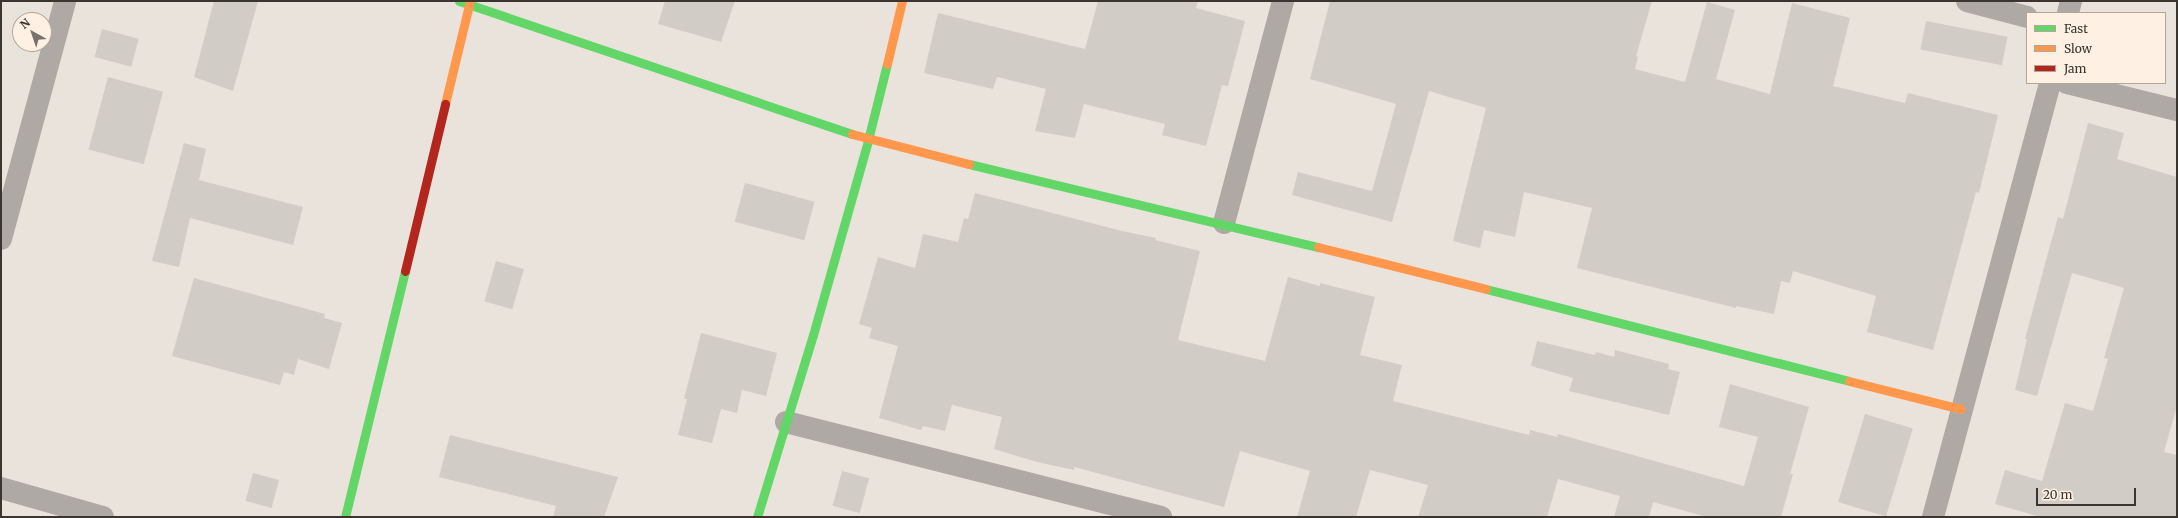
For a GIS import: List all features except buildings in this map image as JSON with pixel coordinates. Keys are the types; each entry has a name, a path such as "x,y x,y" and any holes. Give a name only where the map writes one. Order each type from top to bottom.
{"street":[{"path":"1,240 65,1"},
{"path":"459,1 470,2 868,140 1224,223 1961,409"},
{"path":"757,517 815,327 868,140 902,1"},
{"path":"1224,223 1283,1"},
{"path":"1967,1 2026,17"},
{"path":"2068,12 2071,1"},
{"path":"345,517 470,2"},
{"path":"1933,517 2050,84"},
{"path":"2070,84 2177,110"},
{"path":"786,422 1161,517"},
{"path":"1,488 104,517"}],"traffic: fast":[{"path":"459,1 852,134"},
{"path":"757,517 813,335 868,140 887,64"},
{"path":"969,164 1318,247"},
{"path":"345,517 405,271"},
{"path":"1486,289 1849,381"}],"traffic: slow":[{"path":"445,104 470,1"},
{"path":"887,64 902,1"},
{"path":"852,134 969,164"},
{"path":"1318,247 1486,289"},
{"path":"1849,381 1961,409"}],"traffic: jam":[{"path":"405,271 445,104"}]}
